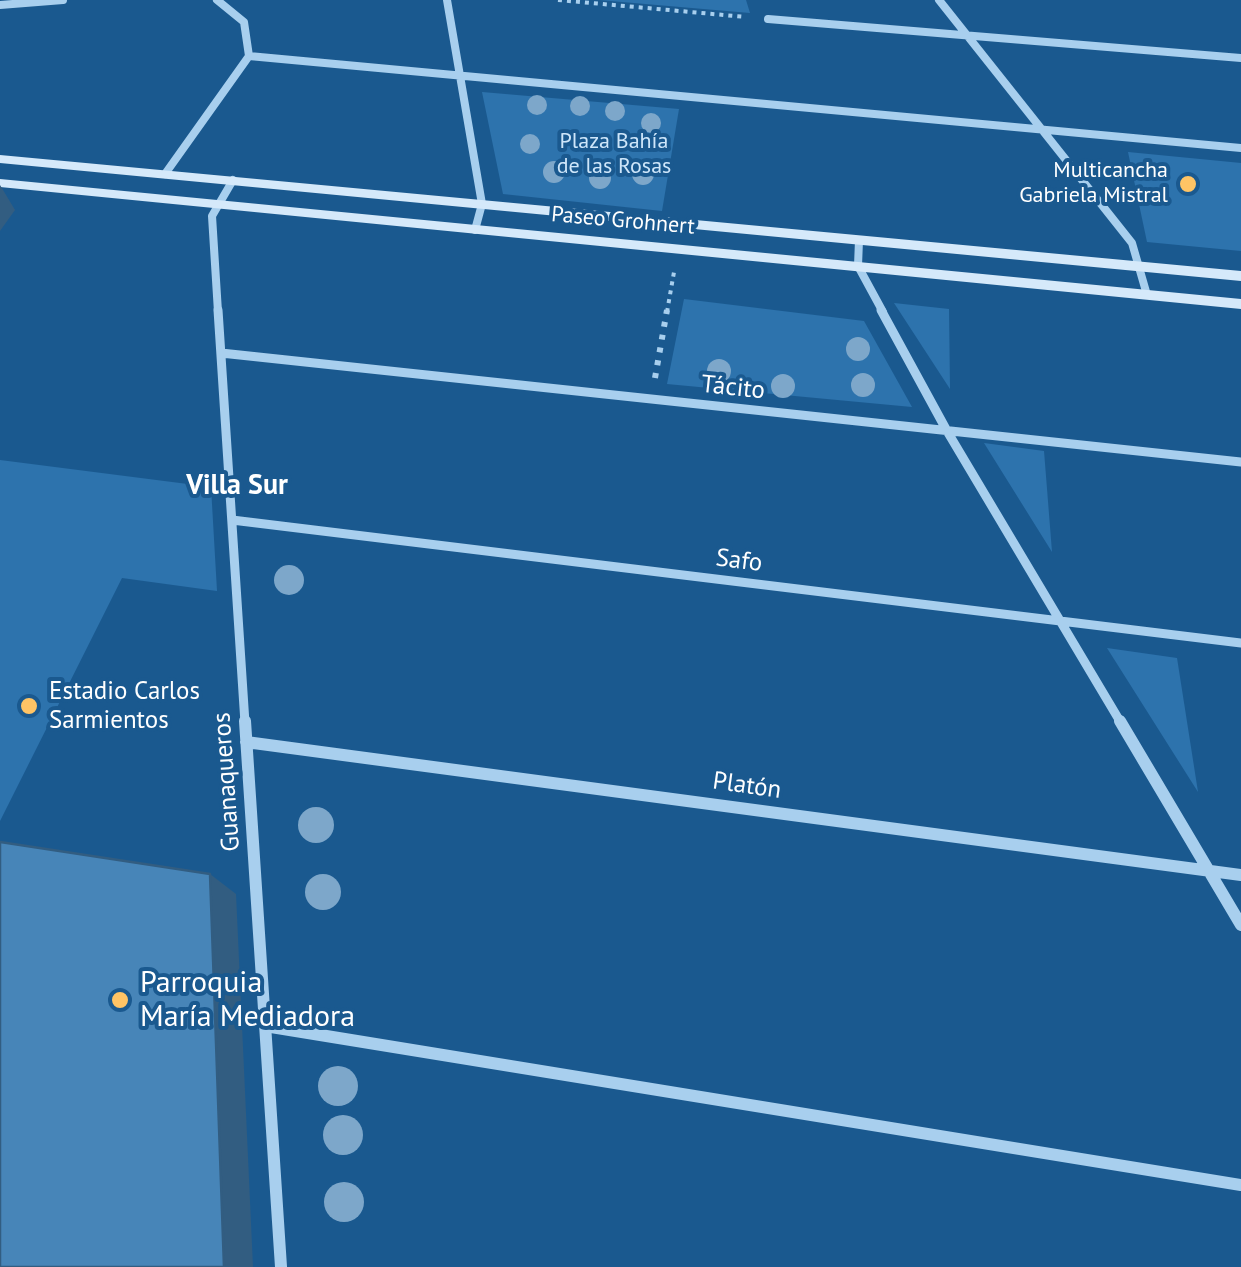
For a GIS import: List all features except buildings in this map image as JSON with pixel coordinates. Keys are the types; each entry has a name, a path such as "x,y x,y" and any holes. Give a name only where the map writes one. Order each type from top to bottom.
{"street":[{"path":"0,5 63,0"},
{"path":"165,174 248,56 244,22 217,0"},
{"path":"447,0 482,204 475,230"},
{"path":"939,0 1132,243 1146,295"},
{"path":"768,18 1241,58"},
{"path":"248,56 463,79 1241,148"},
{"name":"Paseo Grohnert","path":"0,158 1241,276"},
{"name":"Guanaqueros","path":"233,180 212,216 282,1267"},
{"name":"Paseo Grohnert","path":"0,184 1241,304"},
{"path":"859,240 858,266 947,431 1241,925"},
{"name":"Tácito","path":"221,353 1241,462"},
{"name":"Safo","path":"232,520 1241,644"},
{"name":"Platón","path":"246,742 1241,875"},
{"path":"265,1026 1241,1185"}],"path":[{"path":"558,0 768,18"},
{"path":"652,399 678,249"}],"green space":[{"path":"599,0 746,0 750,13"},
{"name":"Plaza Bahía de las Rosas","path":"482,92 679,109 662,211 503,194"},
{"name":"Multicancha Gabriela Mistral","path":"1128,152 1241,163 1241,251 1147,242"},
{"path":"684,299 864,321 912,407 667,384"},
{"path":"894,303 949,309 950,389"},
{"path":"984,443 1044,451 1052,552"},
{"name":"Estadio Carlos Sarmientos","path":"0,460 211,487 217,591 122,578 0,821"},
{"path":"1107,648 1177,658 1198,792"}],"place":[{"name":"Multicancha Gabriela Mistral","path":"1188,184"},
{"name":"Estadio Carlos Sarmientos","path":"29,706"},
{"name":"Parroquia María Mediadora","path":"120,1000"}],"district":[{"name":"Villa Sur","path":"237,486"}]}
